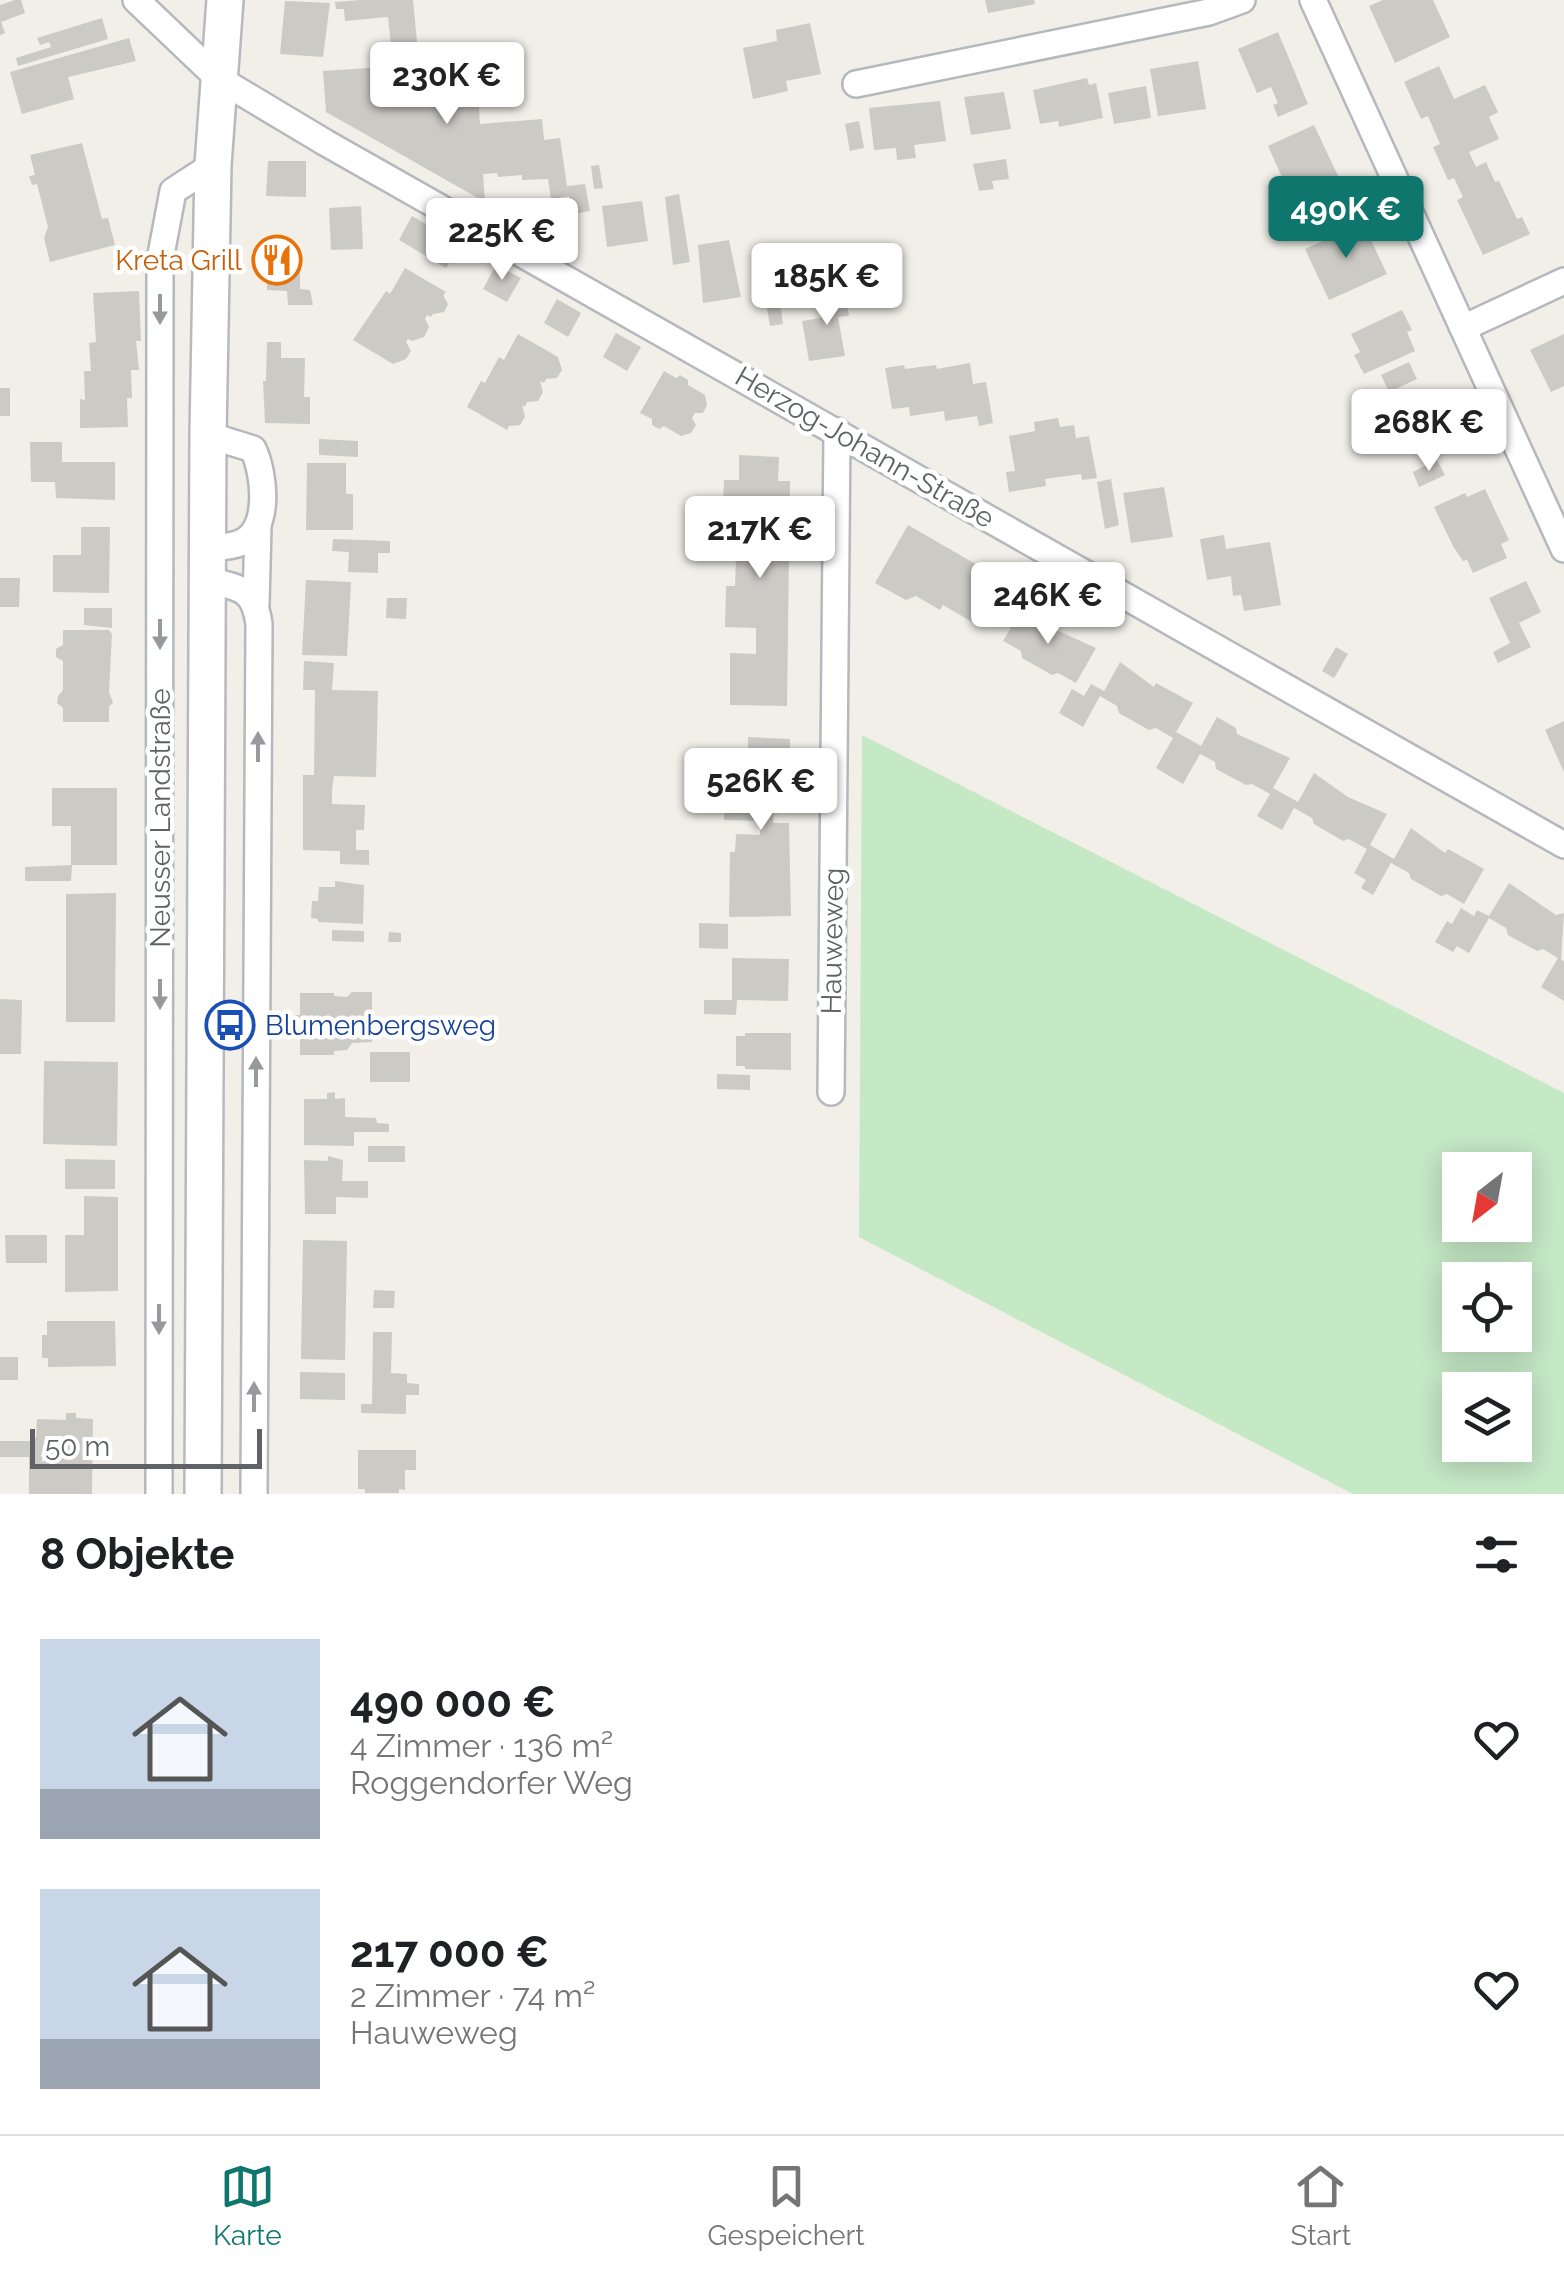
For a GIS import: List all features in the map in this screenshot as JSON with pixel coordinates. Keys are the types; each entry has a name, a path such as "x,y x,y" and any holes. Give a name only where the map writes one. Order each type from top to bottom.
{"main road":[{"name":"Neusser Landstraße","path":"203,1494 208,435 213,165 225,0"}],"street":[{"name":"Herzog-Johann-Straße","path":"136,0 219,79 355,160 1564,845"},
{"path":"856,84 1209,12 1242,0"},
{"path":"1312,0 1564,549"},
{"name":"Neusser Landstraße","path":"159,1494 160,260 173,190 213,165"},
{"path":"1463,328 1564,281"},
{"name":"Hauweweg","path":"831,1092 837,431"},
{"path":"208,435 253,449 261,466 256,604 254,1494"},
{"path":"256,604 244,588 208,564 242,543 258,526"}],"green space":[{"path":"862,735 1564,1093 1564,1494 1353,1494 859,1237"}],"building":[{"path":"21,0 25,13 1,22 5,33 0,35 0,5"},
{"path":"413,0 419,63 393,64 388,17 345,21 344,9 336,9 335,2"},
{"path":"985,0 1034,0 1035,4 988,13"},
{"path":"1383,0 1433,0 1450,37 1395,63 1369,6"},
{"path":"285,1 330,3 323,57 280,54"},
{"path":"102,18 108,39 18,66 16,58 51,47 49,42 40,45 37,38"},
{"path":"810,23 821,74 786,81 788,91 753,99 743,48 777,41 776,30"},
{"path":"1278,32 1308,104 1278,117 1273,105 1278,103 1271,87 1257,93 1238,49"},
{"path":"129,38 136,61 68,77 74,99 22,114 10,72"},
{"path":"476,61 480,124 542,119 544,140 560,138 567,186 585,184 590,211 572,214 569,196 551,199 548,179 522,180 522,175 483,174 485,202 326,112 323,71"},
{"path":"1198,61 1206,109 1158,116 1150,69"},
{"path":"1439,66 1454,99 1485,85 1498,112 1489,117 1499,139 1469,152 1476,167 1486,162 1517,219 1522,217 1530,234 1483,255 1457,200 1463,197 1454,178 1448,180 1433,147 1440,144 1428,116 1421,119 1404,82"},
{"path":"1087,78 1089,85 1096,83 1103,118 1059,127 1058,121 1040,124 1033,90"},
{"path":"1146,86 1151,118 1114,124 1108,93"},
{"path":"1004,92 1011,129 971,135 964,97"},
{"path":"940,101 946,141 914,145 916,158 897,160 896,148 874,150 869,108"},
{"path":"859,121 864,148 850,151 845,124"},
{"path":"1314,125 1339,178 1292,199 1268,146"},
{"path":"82,143 102,219 108,218 115,245 50,262 44,238 48,227 37,184 32,185 29,176 35,175 30,155"},
{"path":"1006,159 1009,179 992,181 994,189 979,191 973,164"},
{"path":"268,161 306,161 306,197 266,196"},
{"path":"599,165 603,188 594,189 591,166"},
{"path":"679,194 690,262 673,265 665,197"},
{"path":"642,201 648,241 607,247 602,206"},
{"path":"361,206 363,249 331,250 329,208"},
{"path":"412,216 460,244 446,268 399,240"},
{"path":"1363,223 1387,274 1329,300 1305,249"},
{"path":"729,240 741,297 703,303 698,245"},
{"path":"268,249 300,250 300,289 310,290 313,305 288,305 287,291 267,290 263,260 267,260"},
{"path":"496,265 521,278 507,302 483,289"},
{"path":"405,268 446,292 443,295 448,304 444,312 427,315 429,327 424,337 408,339 411,351 406,359 393,364 353,340 386,291 390,294"},
{"path":"778,288 783,324 770,326 764,290"},
{"path":"845,290 849,316 838,317 845,356 809,361 802,321 821,318 817,295"},
{"path":"139,291 139,370 131,370 128,427 80,428 80,399 85,400 84,371 91,371 89,343 96,342 93,293"},
{"path":"557,299 581,313 568,337 544,323"},
{"path":"1402,310 1412,330 1407,332 1415,351 1364,374 1354,355 1360,352 1351,334"},
{"path":"616,333 641,347 627,371 603,357"},
{"path":"518,334 558,357 562,370 557,378 540,381 543,392 538,401 522,405 525,417 520,425 509,426 507,430 467,407 499,357 504,360"},
{"path":"1564,334 1564,386 1551,392 1530,350"},
{"path":"267,342 281,342 281,358 305,358 304,397 310,397 310,424 265,423 263,381"},
{"path":"1409,362 1417,379 1389,392 1381,375"},
{"path":"970,363 973,384 986,382 993,423 979,426 977,416 945,421 944,411 910,416 909,407 892,409 885,368 936,365 937,369"},
{"path":"664,371 676,378 680,375 705,395 707,405 703,413 695,413 692,418 696,425 691,433 681,436 664,426 659,429 652,425 652,419 640,413"},
{"path":"0,388 10,388 10,416 0,416"},
{"path":"1444,399 1460,433 1425,450 1409,416"},
{"path":"1058,418 1060,427 1074,425 1076,438 1089,436 1097,478 1082,480 1081,474 1045,479 1046,486 1009,492 1006,472 1015,471 1009,436 1035,431 1034,422"},
{"path":"319,439 358,441 358,457 319,455"},
{"path":"30,442 62,442 62,462 115,462 115,500 56,498 55,482 31,482"},
{"path":"739,455 779,457 778,481 790,481 787,706 730,705 730,653 756,654 756,628 725,627 726,586 735,586 738,506 723,506 724,480 739,480"},
{"path":"1437,460 1445,475 1419,487 1413,472"},
{"path":"307,463 346,463 346,494 353,494 353,530 306,530"},
{"path":"1111,479 1119,525 1105,529 1097,482"},
{"path":"1164,487 1173,537 1131,543 1123,493"},
{"path":"1485,489 1509,540 1501,544 1507,558 1473,573 1453,546 1434,507"},
{"path":"908,525 1005,581 979,626 943,605 940,610 916,596 906,600 875,583"},
{"path":"81,527 110,527 109,593 53,592 53,555 81,555"},
{"path":"1224,535 1226,549 1270,542 1281,605 1244,611 1241,595 1233,596 1231,576 1207,580 1200,539"},
{"path":"333,539 390,541 390,553 378,553 378,573 348,572 349,552 332,551"},
{"path":"0,578 20,578 19,607 0,607"},
{"path":"306,580 351,582 347,656 302,655"},
{"path":"1526,581 1541,612 1519,623 1531,647 1498,663 1493,652 1510,643 1489,598"},
{"path":"387,598 407,598 406,619 386,618"},
{"path":"1023,607 1042,617 1043,624 1096,648 1076,683 1022,658 1021,651 1003,641"},
{"path":"84,608 112,608 112,628 84,625"},
{"path":"63,630 109,630 112,634 109,692 113,703 109,706 109,722 63,722 63,708 57,703 63,690 63,661 56,657 56,649 63,645"},
{"path":"1336,647 1348,654 1334,678 1322,671"},
{"path":"304,661 334,663 332,690 378,691 376,777 334,776 332,790 332,804 365,805 364,830 356,830 356,850 369,850 369,865 340,864 340,851 303,850 303,775 314,775 315,690 303,690"},
{"path":"1120,662 1154,687 1156,683 1193,703 1176,732 1201,746 1217,717 1236,728 1237,734 1290,758 1273,788 1298,802 1314,773 1348,797 1387,814 1370,845 1394,859 1411,828 1445,853 1448,849 1484,869 1464,904 1447,894 1441,896 1391,863 1373,895 1361,888 1366,880 1354,873 1367,849 1349,839 1343,841 1294,808 1282,830 1257,816 1270,794 1216,769 1215,762 1200,754 1183,784 1156,768 1173,738 1119,713 1117,706 1100,696 1083,727 1059,713 1072,689 1084,696 1091,684 1104,691"},
{"path":"1564,721 1564,772 1545,730"},
{"path":"748,737 790,739 790,752 796,753 798,759 798,773 796,779 789,779 788,793 774,793 773,823 789,823 791,916 729,917 730,852 735,852 736,834 760,835 760,821 724,820 725,806 712,805 712,790 747,792"},
{"path":"52,788 117,788 117,865 71,865 71,826 52,826"},
{"path":"72,865 71,881 25,881 25,867"},
{"path":"335,881 364,885 363,924 318,922 311,918 312,901 318,901 319,887 335,887"},
{"path":"1509,883 1556,915 1564,913 1564,1001 1541,987 1558,958 1508,935 1506,928 1489,918 1469,953 1457,946 1453,952 1435,942 1447,921 1452,924 1461,908 1474,916 1477,910 1489,916"},
{"path":"116,893 115,1022 66,1022 66,894"},
{"path":"699,923 728,924 728,949 699,948"},
{"path":"332,930 364,931 364,942 332,941"},
{"path":"389,932 401,933 401,942 388,942"},
{"path":"732,958 789,959 788,1001 737,1000 736,1015 704,1014 704,1000 732,1000"},
{"path":"352,992 372,992 372,1042 352,1043 347,1050 334,1051 334,1055 300,1055 295,1015 300,1015 300,993 347,997"},
{"path":"0,999 22,1000 21,1054 0,1054"},
{"path":"791,1033 791,1070 736,1066 736,1036"},
{"path":"370,1052 410,1052 410,1082 370,1082"},
{"path":"44,1061 118,1062 117,1146 43,1144"},
{"path":"717,1074 750,1075 750,1090 717,1089"},
{"path":"335,1092 335,1099 345,1098 345,1117 376,1118 377,1123 389,1124 389,1132 354,1132 354,1146 304,1145 304,1099 327,1099 327,1093"},
{"path":"368,1146 405,1146 405,1162 368,1162"},
{"path":"328,1156 343,1160 342,1181 368,1181 368,1198 336,1197 336,1214 305,1214 304,1160 328,1161"},
{"path":"65,1159 115,1160 115,1189 65,1189"},
{"path":"84,1196 118,1197 118,1291 65,1292 65,1235 84,1235"},
{"path":"5,1235 47,1235 47,1263 6,1263"},
{"path":"303,1240 347,1241 345,1360 301,1359"},
{"path":"374,1290 395,1291 394,1308 373,1308"},
{"path":"47,1321 115,1321 116,1366 48,1367 48,1358 42,1358 42,1335 47,1335"},
{"path":"373,1332 392,1332 391,1373 407,1374 407,1383 419,1384 419,1395 406,1395 406,1414 361,1413 361,1404 372,1404"},
{"path":"0,1357 18,1357 18,1380 0,1380"},
{"path":"300,1372 345,1373 345,1400 300,1399"},
{"path":"66,1413 93,1419 92,1494 29,1494 29,1457 0,1457 0,1441 31,1441 36,1438 37,1419 66,1420"},
{"path":"358,1450 416,1450 416,1470 405,1470 405,1490 365,1493 365,1489 358,1489"}],"place":[{"name":"Kreta Grill","path":"277,260"},
{"name":"Blumenbergsweg","path":"230,1025"}]}
